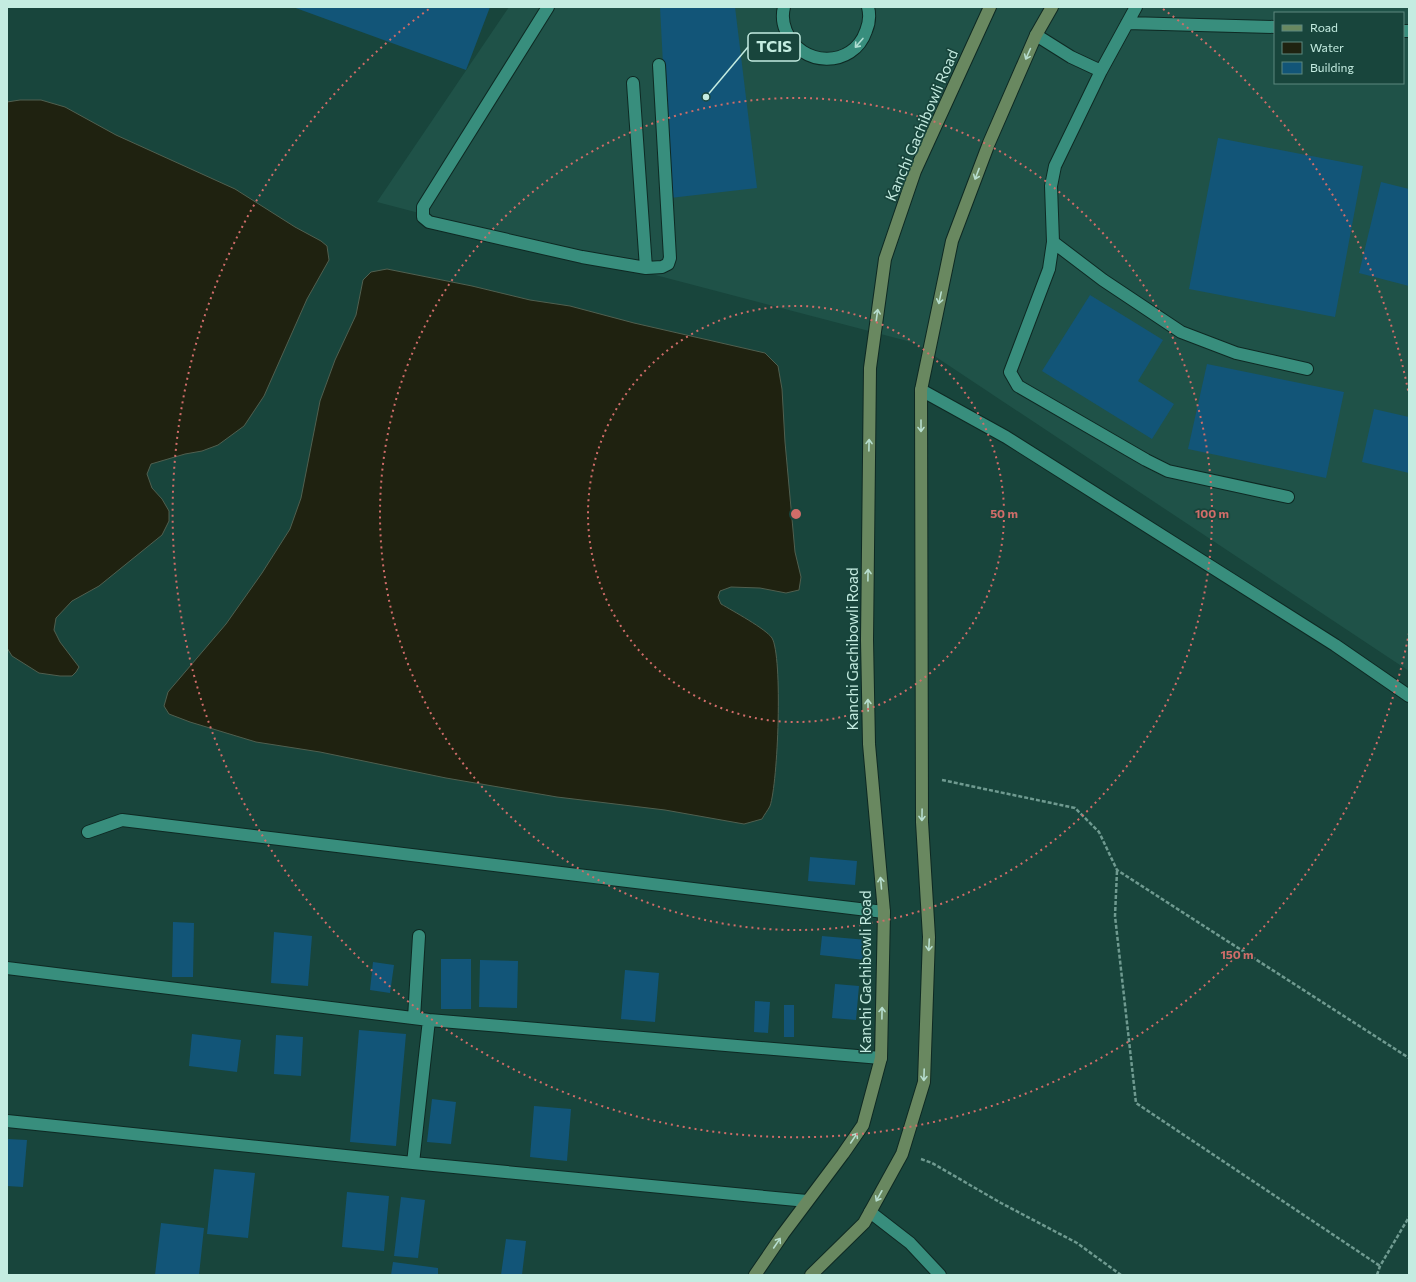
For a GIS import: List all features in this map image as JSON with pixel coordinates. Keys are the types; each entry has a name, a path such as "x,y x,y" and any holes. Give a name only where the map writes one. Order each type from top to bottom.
{"main road":[{"name":"Kanchi Gachibowli Road","path":"755,1275 783,1234 863,1125 881,1058 884,912 869,744 867,640 870,368 885,259 915,171 989,7"},
{"path":"811,1275 864,1223 902,1154 924,1082 929,937 922,822 920,648 921,390 952,241 989,143 1036,35 1052,7"}],"street":[{"path":"548,7 423,207 423,217 429,222 582,257 646,268 662,268 668,264 670,258 659,65"},
{"path":"784,7 784,25 789,39 799,50 806,54 812,57 826,59 841,57 854,49 864,38 868,24 868,7"},
{"path":"1136,7 1101,71 1055,166 1051,186 1053,242 1049,269 1010,372 1018,386 1146,460 1168,471 1288,497"},
{"path":"1128,22 1274,27"},
{"path":"1036,35 1071,57 1101,71"},
{"path":"633,83 646,268"},
{"path":"1053,242 1103,280 1181,332 1236,353 1307,369"},
{"path":"921,390 1019,446 1335,645 1409,696"},
{"path":"88,832 122,820 884,912"},
{"path":"414,1018 419,936"},
{"path":"7,968 429,1020 881,1058"},
{"path":"413,1163 429,1020"},
{"path":"7,1121 413,1163 808,1201"},
{"path":"870,1212 910,1243 940,1275"}],"path":[{"path":"922,776 1075,808 1099,832 1117,870 1115,916 1136,1103 1380,1266"},
{"path":"1117,870 1409,1058"},
{"path":"902,1154 932,1163 1001,1203 1077,1243 1121,1275"},
{"path":"1377,1275 1380,1266 1409,1217"}],"shaded area":[{"path":"509,7 1409,7 1409,671 915,343 377,202"}],"water":[{"path":"20,100 41,100 65,107 116,135 235,189 295,227 321,241 327,246 329,260 307,299 264,396 244,426 218,445 202,451 185,454 151,464 147,474 152,488 162,499 169,511 169,521 162,535 99,586 72,601 56,618 54,630 60,642 79,667 72,676 39,673 12,656 7,648 7,102"},
{"path":"387,269 472,286 530,300 570,306 634,323 765,353 778,366 782,389 785,442 795,552 801,577 799,590 786,593 760,588 731,587 720,591 718,597 721,604 749,620 769,634 772,638 775,650 778,693 777,748 773,793 770,806 762,819 744,824 665,810 557,797 446,778 320,752 256,742 169,714 164,706 168,692 226,624 262,573 290,529 301,498 320,401 335,360 356,315 363,280 371,272"}],"building":[{"path":"293,7 490,7 466,70"},
{"path":"660,7 735,7 757,188 670,198"},
{"path":"1218,138 1363,166 1335,317 1189,289"},
{"path":"1381,182 1409,189 1409,286 1359,273"},
{"path":"1090,295 1163,340 1138,381 1174,404 1152,439 1042,371"},
{"path":"1207,364 1344,392 1326,478 1188,449"},
{"path":"1374,409 1409,417 1409,473 1362,462"},
{"path":"810,857 857,861 855,885 808,881"},
{"path":"173,922 194,923 193,977 172,977"},
{"path":"274,932 312,936 308,986 271,983"},
{"path":"822,936 867,940 865,960 820,955"},
{"path":"441,959 471,959 471,1009 441,1009"},
{"path":"480,960 518,961 517,1008 479,1007"},
{"path":"373,962 394,965 390,993 370,990"},
{"path":"625,970 659,973 655,1022 621,1019"},
{"path":"835,984 859,986 856,1020 832,1018"},
{"path":"755,1001 770,1002 768,1033 754,1032"},
{"path":"784,1005 794,1005 794,1037 784,1037"},
{"path":"359,1030 406,1034 396,1146 350,1142"},
{"path":"192,1034 241,1040 237,1072 189,1066"},
{"path":"276,1035 303,1037 301,1076 274,1074"},
{"path":"432,1099 456,1102 451,1144 427,1142"},
{"path":"534,1106 571,1109 567,1161 530,1157"},
{"path":"7,1139 27,1140 23,1187 7,1186"},
{"path":"214,1169 255,1173 248,1238 207,1234"},
{"path":"347,1192 389,1196 384,1251 342,1247"},
{"path":"401,1197 425,1200 418,1258 394,1256"},
{"path":"161,1223 204,1228 199,1275 155,1275"},
{"path":"506,1239 526,1241 522,1275 501,1275"},
{"path":"393,1262 438,1268 438,1275 391,1275"}],"place":[{"name":"TCIS","path":"706,97"}]}
